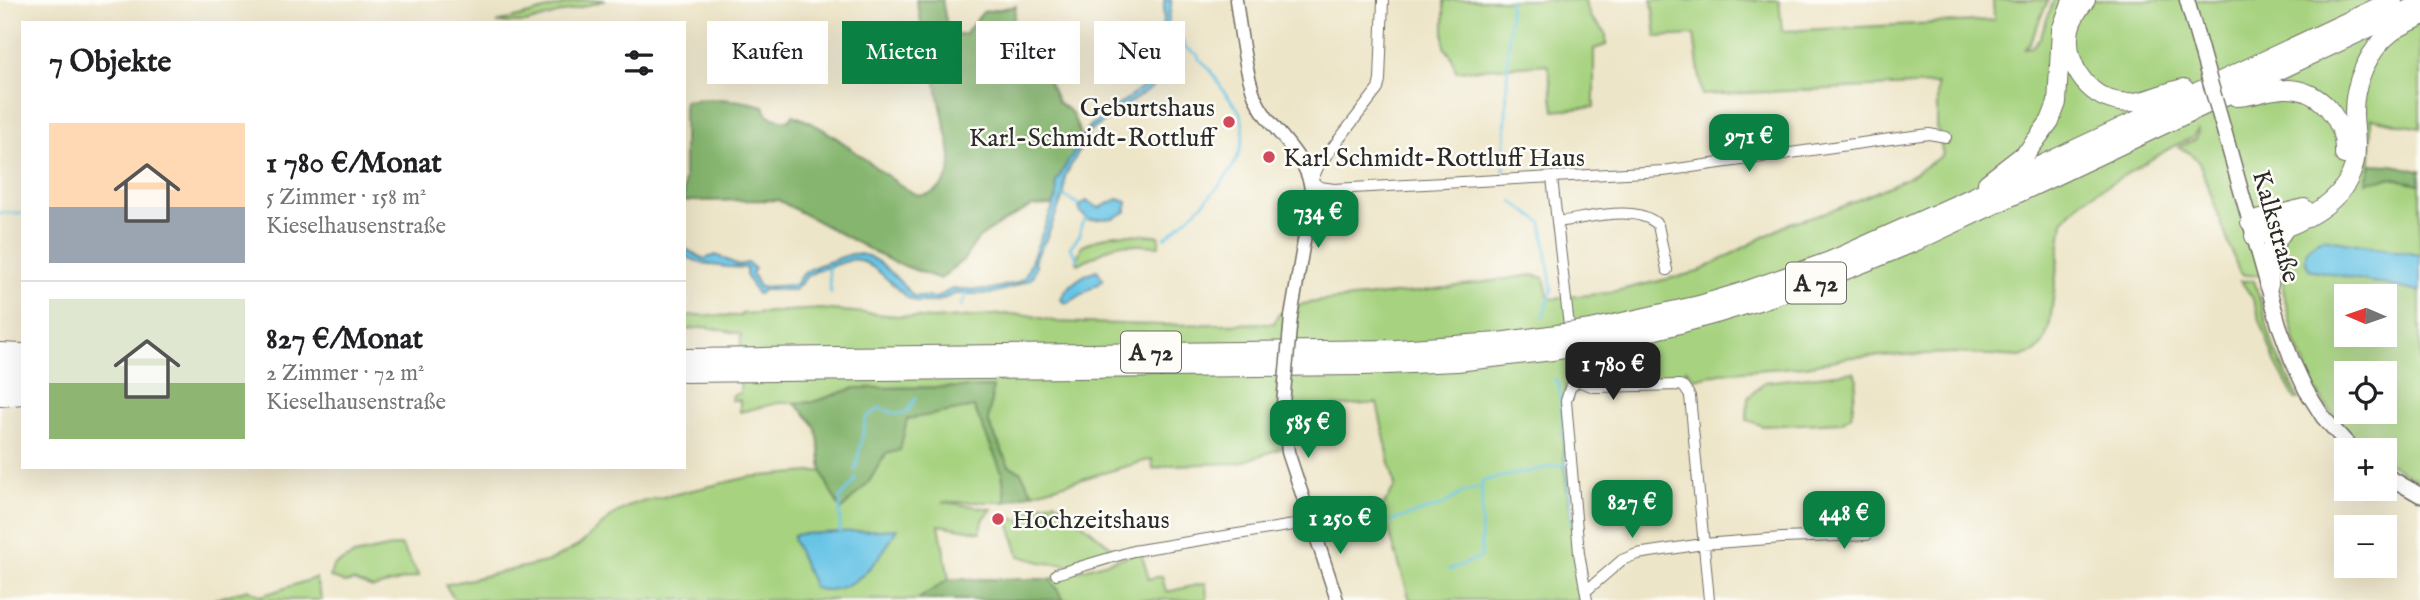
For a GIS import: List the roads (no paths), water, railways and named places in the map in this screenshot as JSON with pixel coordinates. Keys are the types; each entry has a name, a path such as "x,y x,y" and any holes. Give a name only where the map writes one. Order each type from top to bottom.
{"highway":[{"path":"1962,202 2028,151 2050,121 2057,103 2061,30 2072,0"},
{"path":"2086,0 2071,26 2069,48 2077,71 2089,88 2107,99 2135,102 2177,89 2217,91 2248,97 2265,91 2284,89 2305,92 2323,102 2332,113 2343,135 2344,158 2340,173 2326,194 2308,206 2252,229"},
{"name":"A 72","path":"686,373 1363,366 1457,362 1552,343 1704,319 1833,276 1928,236 2393,0"},
{"path":"2269,285 2271,249 2286,227 2335,198 2351,174 2356,159 2355,97 2363,71 2381,42 2419,9"},
{"name":"A 72","path":"1592,337 1783,278 1881,239 2217,91 2419,9"},
{"path":"2252,229 2286,227"},
{"name":"A 72","path":"686,358 1396,349 1552,343"},
{"path":"0,352 21,353"},
{"path":"0,366 21,365"},
{"path":"0,381 21,381"},
{"path":"0,397 21,395"}],"main road":[{"name":"Kalkstraße","path":"2187,0 2279,325 2306,390 2323,417 2342,438"},
{"path":"2397,482 2420,495"}],"street":[{"path":"1236,0 1256,99 1312,181 1320,187 1334,189 1663,171 1930,134 1946,137"},
{"path":"1337,600 1288,452 1283,404 1291,317 1312,181 1319,165 1378,89 1383,0"},
{"path":"1552,178 1574,370 1578,381 1594,387 1674,385 1684,387 1690,396 1709,600"},
{"path":"1557,222 1630,212 1646,216 1658,225 1667,270"},
{"path":"1578,381 1570,388 1566,401 1579,552 1586,596"},
{"path":"1056,574 1133,551 1312,522"},
{"path":"1586,596 1622,560 1637,554 1703,544 1782,538 1867,536"}],"water":[{"path":"1164,0 1171,0 1169,21 1164,19"},
{"path":"1147,84 1153,84 1114,114 1108,113"},
{"path":"1102,117 1109,119 1090,131 1065,176 1064,194 1035,259 1032,278 1013,287 990,294 955,294 936,302 917,302 908,298 878,271 854,259 818,270 807,276 795,290 763,290 759,294 746,275 746,268 705,264 686,256 686,249 704,259 716,255 738,265 748,263 755,269 752,273 759,287 795,285 804,273 812,268 852,254 861,254 878,262 913,296 936,298 952,289 987,290 1016,283 1025,277 1057,196 1056,182 1089,126"},
{"path":"1118,199 1127,202 1126,212 1113,218 1089,220 1079,207 1086,201 1099,208"},
{"path":"2323,238 2420,255 2420,292 2398,287 2398,284 2381,284 2309,269 2306,254 2313,243"},
{"path":"1097,270 1103,279 1101,282 1068,303 1063,302 1063,294 1071,285"},
{"path":"897,529 883,552 864,573 841,588 828,590 814,588 793,539 794,535 802,534"}],"waterway":[{"path":"1504,171 1510,0"},
{"path":"1165,238 1207,200 1232,168 1240,151 1243,133 1240,112 1198,55 1185,46"},
{"path":"1062,195 1080,205"},
{"path":"1513,202 1542,223 1552,290 1543,316"},
{"path":"0,213 21,213"},
{"path":"1078,260 1070,247 1080,235 1081,225 1086,219"},
{"path":"828,265 831,293"},
{"path":"961,306 967,293"},
{"path":"1554,379 1559,384 1572,524"},
{"path":"855,471 866,418 880,408 896,414 907,412 916,398"},
{"path":"1449,570 1481,557 1482,481 1565,464"},
{"path":"840,532 840,498 855,478"},
{"path":"1391,521 1443,505 1463,492 1479,488"},
{"path":"1577,569 1581,600"}],"place":[{"name":"Geburtshaus Karl-Schmidt-Rottluff","path":"1229,122"},
{"name":"Karl Schmidt-Rottluff Haus","path":"1269,157"},
{"name":"Hochzeitshaus","path":"998,519"}]}
